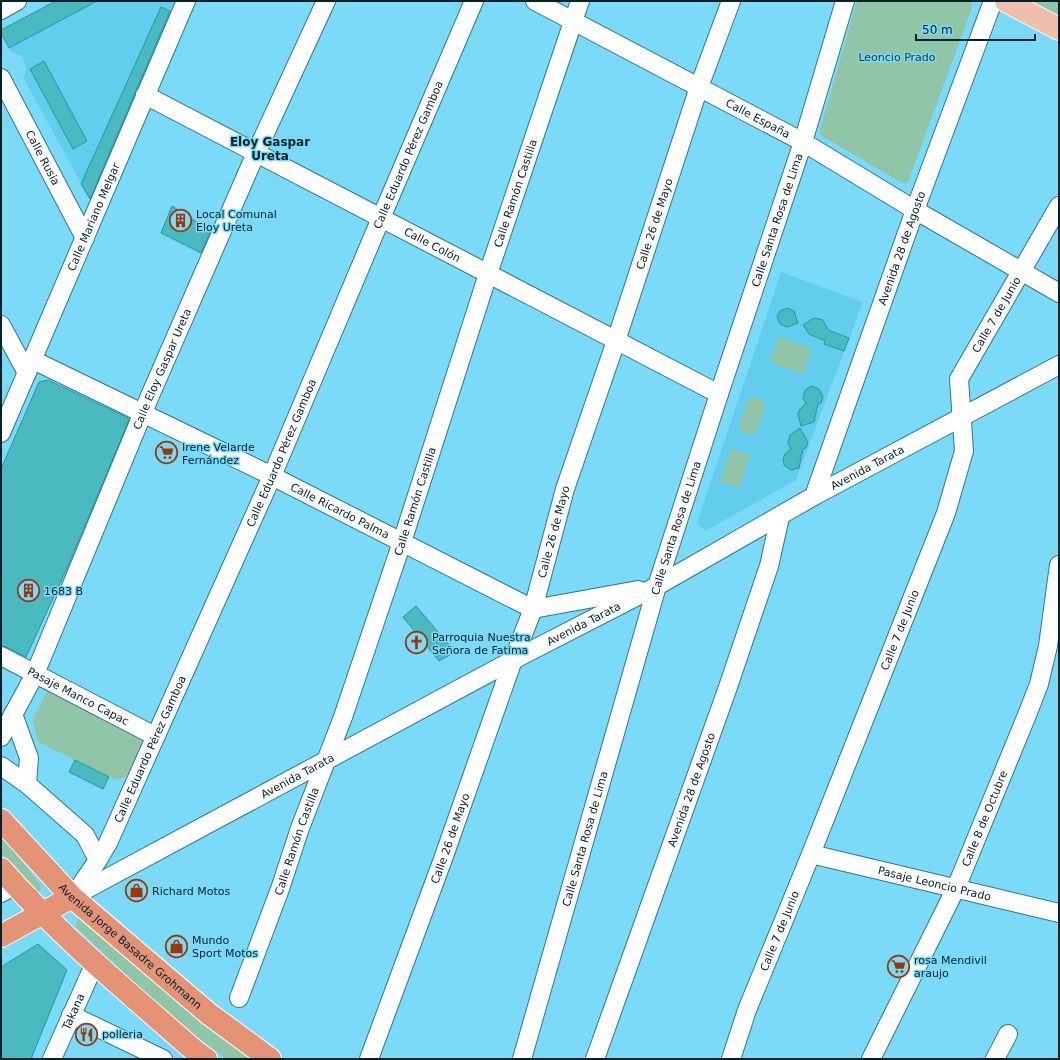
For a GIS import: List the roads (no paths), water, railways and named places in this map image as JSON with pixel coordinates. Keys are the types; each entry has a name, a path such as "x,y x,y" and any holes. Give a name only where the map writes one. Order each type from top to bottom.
{"highway":[{"name":"Avenida Jorge Basadre Grohmann","path":"1,820 72,897 209,1014 270,1059"},
{"path":"6,883 42,913 198,1057"},
{"name":"Avenida Tarata","path":"1,936 72,897"}],"main road":[{"path":"1006,1 1059,29"}],"street":[{"path":"1,10 17,1"},
{"name":"Calle Mariano Melgar","path":"1,433 186,1"},
{"name":"Calle Eloy Gaspar Ureta","path":"1,737 36,674 143,414 256,152 326,1"},
{"name":"Calle Eduardo Pérez Gamboa","path":"72,897 108,843 272,476 380,218 474,1"},
{"name":"Calle España","path":"534,1 803,142 915,210 1059,293"},
{"name":"Calle Ramón Castilla","path":"240,998 280,889 300,828 328,759 402,542 488,274 580,1"},
{"name":"Calle 26 de Mayo","path":"369,1059 443,859 512,660 534,609 565,489 616,341 699,87 731,1"},
{"name":"Calle Santa Rosa de Lima","path":"522,1059 657,586 803,142 845,1"},
{"name":"Avenida 28 de Agosto","path":"814,496 915,210 993,1"},
{"name":"Calle Rusia","path":"1,78 85,238"},
{"name":"Calle Colón","path":"145,95 719,394"},
{"name":"Calle 7 de Junio","path":"731,1059 747,1010 811,854 946,512 964,451 960,379 1059,206"},
{"path":"1,325 30,366"},
{"name":"Avenida Tarata","path":"72,897 512,660 657,586 780,517 814,496 1059,365"},
{"name":"Calle Ricardo Palma","path":"30,366 143,414 272,476 534,609"},
{"name":"Avenida 28 de Agosto","path":"595,1059 728,687 769,566 780,517"},
{"name":"Calle 8 de Octubre","path":"871,1059 956,888 1030,710 1039,684 1048,646 1059,565"},
{"path":"534,609 657,586"},
{"name":"Pasaje Manco Capac","path":"1,656 155,736"},
{"path":"13,714 29,758 27,784"},
{"path":"1,766 27,784 85,835 98,860"},
{"name":"Pasaje Leoncio Prado","path":"811,854 1059,913"},
{"name":"Takana","path":"52,1059 95,963"},
{"path":"72,1015 163,1059"},
{"path":"995,1059 1008,1034"}],"place":[{"name":"Local Comunal Eloy Ureta","path":"180,220"},
{"name":"Irene Velarde Fernández","path":"167,453"},
{"name":"1683 B","path":"28,591"},
{"name":"Parroquia Nuestra Señora de Fatima","path":"417,643"},
{"name":"Richard Motos","path":"137,891"},
{"name":"Mundo Sport Motos","path":"176,946"},
{"name":"rosa Mendivil araujo","path":"898,966"},
{"name":"polleria","path":"86,1034"}],"district":[{"name":"Eloy Gaspar Ureta","path":"270,149"}],"park label":[{"name":"Leoncio Prado","path":"897,57"}]}
